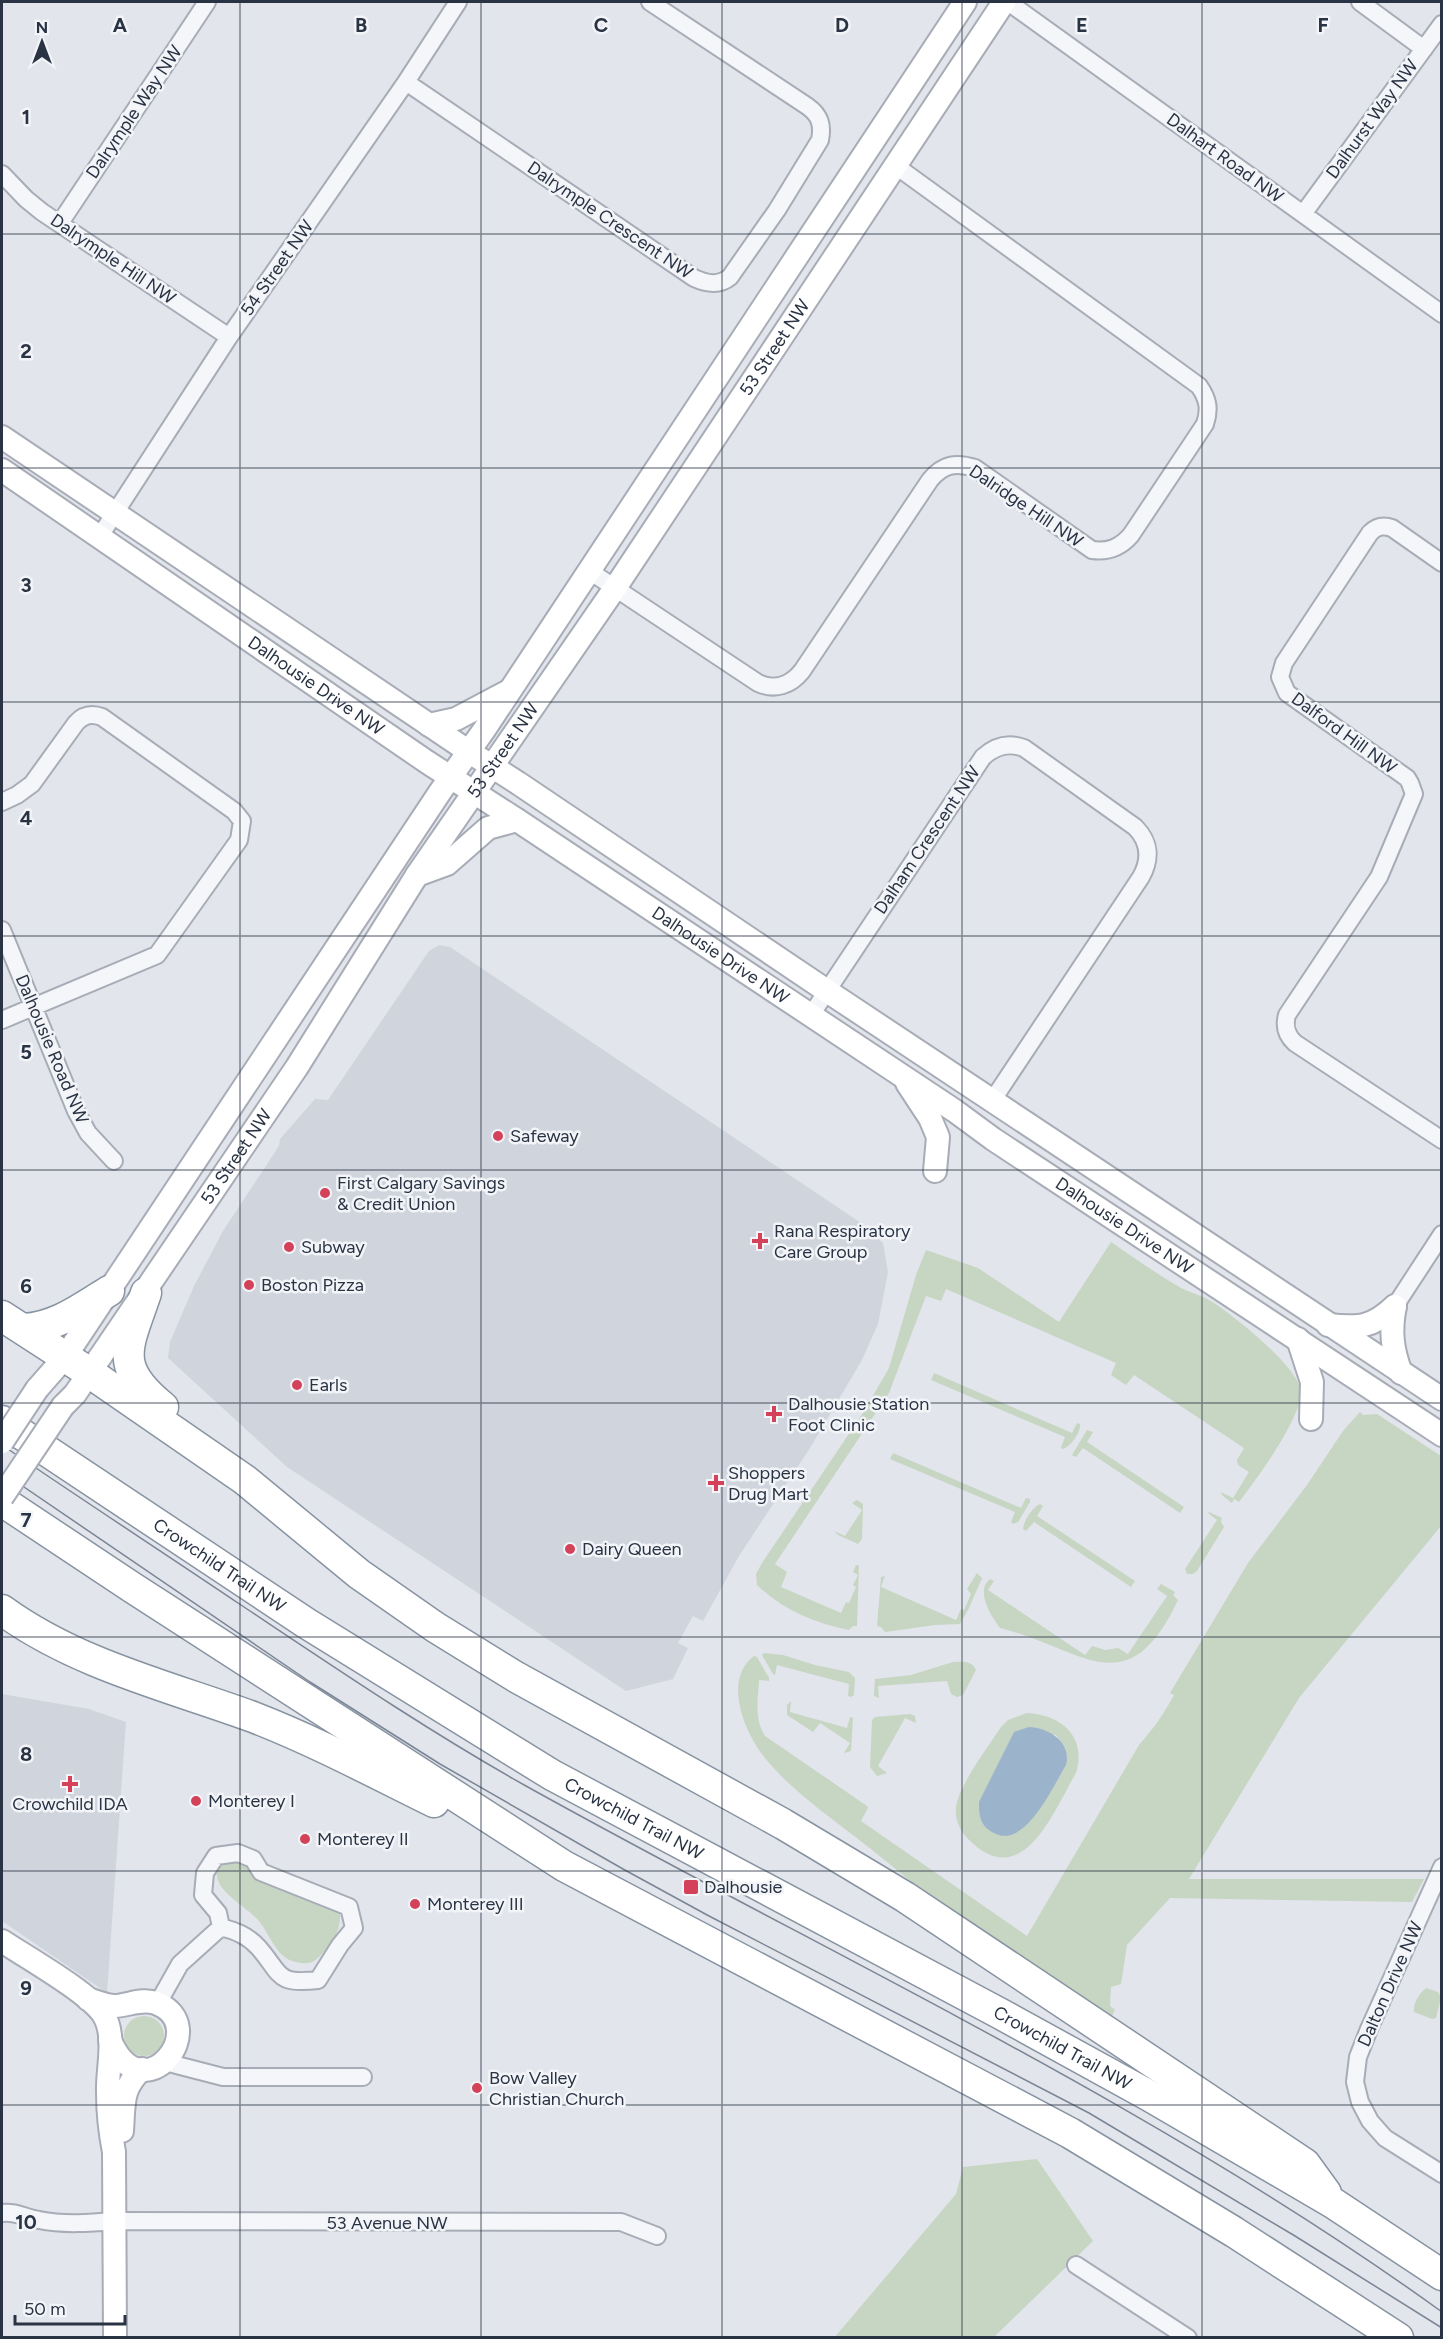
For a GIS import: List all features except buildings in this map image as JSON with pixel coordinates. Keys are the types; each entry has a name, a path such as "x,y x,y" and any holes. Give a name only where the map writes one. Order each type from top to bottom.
{"highway":[{"path":"13,1322 44,1327 56,1323 109,1291"},
{"path":"146,1293 128,1346 128,1363 138,1385 231,1459 245,1480"},
{"path":"13,1322 245,1480 359,1574 457,1641 516,1677 783,1824 905,1897 1305,2164 1333,2203"},
{"name":"Crowchild Trail NW","path":"2,1421 306,1623 552,1775 1148,2095 1333,2203 1442,2276"},
{"path":"2,1499 163,1608 564,1866"},
{"path":"3,1612 99,1663 293,1734 564,1866 1070,2133 1234,2232 1398,2337"}],"street":[{"name":"Dalrymple Way NW","path":"60,223 207,2"},
{"name":"54 Street NW","path":"100,536 229,337 406,82 458,2"},
{"name":"Dalrymple Crescent NW","path":"406,82 694,278 704,283 724,282 730,277 777,210 820,140 822,130 820,120 807,106 650,2"},
{"name":"53 Street NW","path":"2,1442 37,1389 65,1357 965,2"},
{"name":"53 Street NW","path":"2,1499 63,1406 75,1394 146,1293 297,1067 417,875 615,588 1006,2"},
{"name":"Dalhart Road NW","path":"1006,2 1442,314"},
{"path":"1360,2 1424,49"},
{"name":"Dalhurst Way NW","path":"1303,214 1442,24"},
{"name":"Dalridge Hill NW","path":"588,570 766,687 782,686 796,678 802,671 930,480 945,467 959,464 975,468 1087,547 1101,551 1118,547 1125,542 1204,424 1208,414 1206,395 1199,386 896,166"},
{"name":"Dalrymple Hill NW","path":"2,174 26,199 229,337"},
{"name":"Dalhousie Drive NW","path":"2,437 468,752 1442,1399"},
{"name":"Dalhousie Drive NW","path":"2,470 450,777 1442,1435"},
{"name":"Dalford Hill NW","path":"1442,563 1392,528 1377,527 1370,533 1284,663 1280,677 1287,693 1407,778 1413,794 1379,877 1287,1015 1287,1033 1295,1043 1442,1140"},
{"path":"429,725 456,719 508,691"},
{"path":"2,802 32,784 76,723 92,714 102,717 234,811 242,821 239,840 157,954 2,1020"},
{"name":"Dalham Crescent NW","path":"811,1015 983,757 992,749 1004,745 1024,748 1135,827 1148,846 1148,856 1141,877 992,1101"},
{"path":"417,875 447,864 488,828 517,820"},
{"name":"Dalhousie Road NW","path":"2,930 83,1126 114,1161"},
{"path":"901,1074 930,1118 938,1137 935,1171"},
{"path":"1328,1325 1355,1328 1382,1318 1395,1306 1442,1234"},
{"path":"1395,1306 1391,1340 1401,1373"},
{"path":"1298,1340 1314,1389 1311,1419"},
{"path":"238,1853 253,1859 261,1872 349,1907 354,1928 340,1945 318,1980 295,1981 279,1976 257,1946 241,1933 221,1927 218,1913 203,1895 205,1873 216,1856 238,1853"},
{"name":"Dalton Drive NW","path":"1442,1866 1369,2029 1358,2057 1356,2082 1360,2102 1370,2121 1385,2138 1442,2174"},
{"path":"158,2004 180,1964 221,1927"},
{"path":"2,1941 87,1999 103,2014 108,2026 110,2134 114,2152 115,2337"},
{"path":"87,1999 113,2006 141,2001 158,2004 169,2012 178,2031 173,2054 154,2068 131,2067 123,2062 110,2040"},
{"path":"177,2042 191,2068"},
{"path":"165,2062 223,2077 363,2077"},
{"path":"114,2152 122,2134 125,2092 131,2080 142,2069"},
{"name":"53 Avenue NW","path":"2,2213 20,2214 39,2220 81,2223 115,2221 621,2223 657,2236"},
{"path":"1076,2265 1188,2337"}],"shaded area":[{"path":"439,945 450,947 864,1225 883,1243 888,1272 878,1324 862,1360 810,1448 739,1556 703,1621 693,1616 678,1643 688,1648 673,1679 626,1691 287,1467 168,1358 170,1342 194,1286 223,1231 279,1146 280,1139 315,1099 328,1100 429,951"},
{"path":"2,1694 89,1709 126,1722 107,1993 2,1921"}],"green space":[{"path":"1111,1242 1168,1280 1209,1300 1232,1316 1277,1356 1298,1382 1301,1392 1294,1417 1276,1449 1239,1502 1234,1499 1232,1503 1221,1492 1233,1498 1249,1472 1238,1465 1237,1460 1244,1448 1134,1375 1126,1385 1111,1375 1116,1363 946,1289 941,1301 926,1296 889,1393 775,1564 787,1572 781,1587 841,1613 846,1602 849,1603 856,1587 853,1585 858,1575 853,1572 856,1565 859,1566 857,1626 849,1630 811,1619 777,1602 757,1585 756,1574 762,1563 863,1413 889,1368 916,1275 926,1250 978,1268 1059,1322"},
{"path":"934,1373 1072,1433 1077,1423 1080,1424 1079,1431 1072,1442 1063,1449 1061,1448 1065,1437 931,1380"},
{"path":"1360,1412 1363,1415 1377,1414 1441,1456 1441,1526 1299,1698 1189,1879 1424,1879 1412,1902 1170,1898 1127,1945 1121,1984 1111,1987 1110,2006 1115,2010 1110,2020 951,1912 821,1811 775,1770 750,1735 740,1707 738,1692 739,1679 744,1666 754,1656 757,1657 769,1678 769,1681 759,1680 758,1716 765,1736 867,1806 861,1821 1027,1936 1139,1745 1166,1709 1174,1695 1170,1693 1248,1563 1307,1485 1343,1431"},
{"path":"1087,1430 1093,1432 1087,1442 1184,1507 1180,1513 1083,1448 1076,1457 1072,1455"},
{"path":"893,1453 1021,1508 1026,1498 1030,1499 1030,1502 1018,1522 1013,1524 1011,1522 1015,1512 890,1459"},
{"path":"857,1500 863,1504 862,1539 858,1544 834,1531 845,1536 862,1510 852,1503"},
{"path":"1040,1504 1043,1506 1037,1516 1135,1581 1131,1587 1034,1522 1026,1531 1023,1529 1029,1515"},
{"path":"1209,1512 1222,1518 1221,1522 1224,1527 1197,1571 1187,1574 1185,1569 1217,1520"},
{"path":"977,1573 982,1578 960,1624 885,1632 877,1626 881,1577 885,1576 881,1587 956,1620 961,1609 964,1610 971,1594 967,1589"},
{"path":"990,1579 994,1581 988,1590 1085,1655 1092,1646 1105,1650 1118,1648 1128,1654 1167,1596 1157,1589 1161,1584 1175,1592 1173,1595 1178,1600 1159,1633 1140,1653 1121,1662 1101,1662 1000,1628 984,1597 986,1584"},
{"path":"764,1653 783,1655 849,1672 855,1678 854,1695 848,1696 849,1684 777,1665 775,1675 762,1655"},
{"path":"953,1662 969,1663 976,1670 963,1695 957,1697 951,1694 947,1681 878,1686 879,1698 874,1696 875,1679 911,1675"},
{"path":"791,1701 790,1712 847,1728 850,1717 853,1718 851,1751 844,1753 850,1743 820,1723 813,1732 787,1715 787,1705"},
{"path":"1027,1713 1051,1718 1061,1723 1075,1739 1078,1760 1076,1773 1046,1825 1034,1841 1021,1852 1005,1857 988,1854 969,1840 962,1832 956,1812 960,1793 970,1774 1008,1720","holes":["1014,1732 1056,1735 1066,1749 1000,1761"]},
{"path":"910,1714 915,1716 916,1723 905,1718 878,1766 887,1773 877,1776 870,1767 872,1720 875,1717"},
{"path":"231,1855 340,1911 336,1935 317,1959 302,1963 282,1955 259,1922 222,1887 218,1882 217,1869"},
{"path":"1426,1988 1438,1992 1441,1997 1436,2018 1432,2019 1414,2012 1417,1999"},
{"path":"144,2016 158,2022 164,2036 158,2050 144,2056 130,2050 124,2036 130,2022"},
{"path":"1037,2159 1093,2241 994,2337 834,2338 956,2194 963,2167"}],"water":[{"path":"1029,1727 1051,1733 1062,1743 1066,1750 1066,1765 1046,1800 1027,1824 1017,1832 1005,1836 994,1833 981,1820 979,1802 1014,1732"}],"tram line":[{"path":"2,1445 346,1675 453,1743 526,1786 1107,2100 1221,2167 1333,2237 1442,2312"},
{"path":"2,1472 310,1682 440,1764 709,1916 1089,2113 1295,2236 1442,2328"}],"place":[{"name":"Safeway","path":"498,1136"},
{"name":"First Calgary Savings & Credit Union","path":"325,1193"},
{"name":"Rana Respiratory Care Group","path":"760,1241"},
{"name":"Subway","path":"289,1247"},
{"name":"Boston Pizza","path":"249,1285"},
{"name":"Earls","path":"297,1385"},
{"name":"Dalhousie Station Foot Clinic","path":"774,1414"},
{"name":"Shoppers Drug Mart","path":"716,1483"},
{"name":"Dairy Queen","path":"570,1549"},
{"name":"Crowchild IDA","path":"70,1784"},
{"name":"Monterey I","path":"196,1801"},
{"name":"Monterey II","path":"305,1839"},
{"name":"Dalhousie","path":"691,1887"},
{"name":"Monterey III","path":"415,1904"},
{"name":"Bow Valley Christian Church","path":"477,2088"}]}
